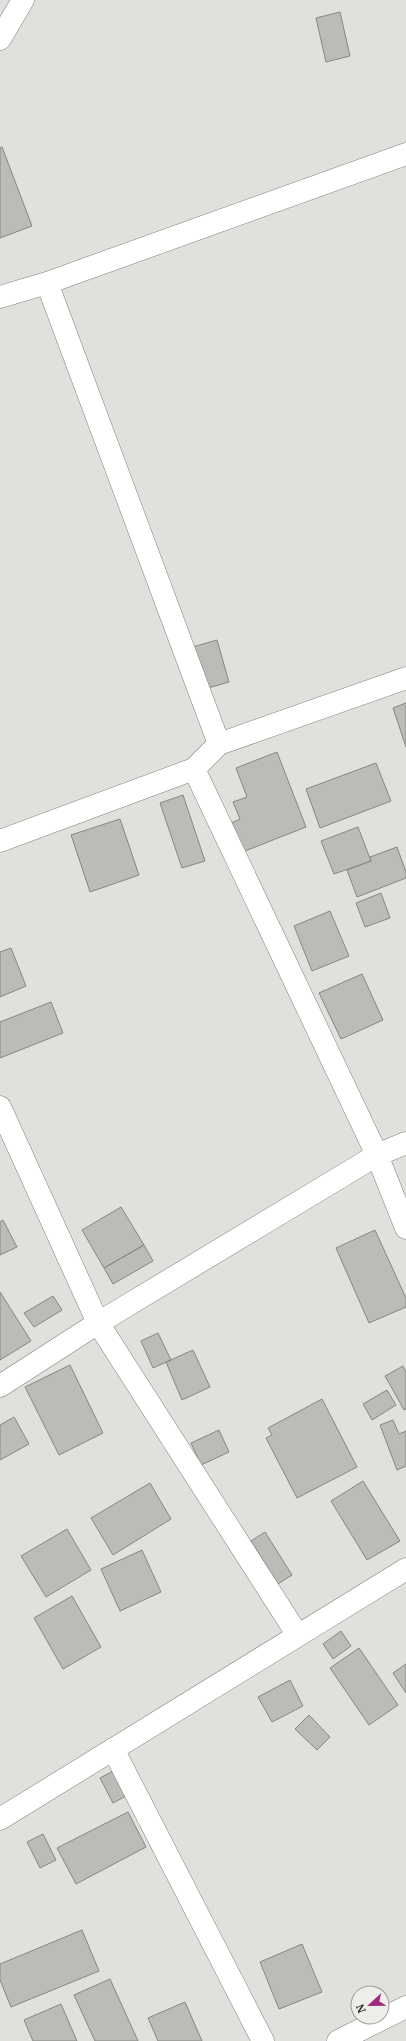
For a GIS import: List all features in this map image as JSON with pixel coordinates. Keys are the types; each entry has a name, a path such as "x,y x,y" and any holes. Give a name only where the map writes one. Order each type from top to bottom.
{"street":[{"path":"0,39 24,0"},
{"path":"0,297 47,283 406,154"},
{"path":"47,283 219,744"},
{"path":"0,841 194,769 219,744 406,678"},
{"path":"194,769 377,1155 406,1228"},
{"path":"0,1107 98,1323 297,1634"},
{"path":"0,1386 98,1323 377,1155 406,1143"},
{"path":"0,1819 297,1634 406,1569"},
{"path":"113,1749 263,2041"},
{"path":"338,2041 406,2007"}],"building":[{"path":"340,12 350,56 326,62 316,18"},
{"path":"2,147 32,226 0,238 0,148"},
{"path":"217,640 229,682 201,690 189,648"},
{"path":"406,703 406,747 393,708"},
{"path":"277,752 306,827 240,853 229,824 240,819 233,802 247,797 236,768"},
{"path":"376,763 391,801 320,828 306,789"},
{"path":"183,795 205,861 182,868 160,803"},
{"path":"120,819 139,875 90,892 71,835"},
{"path":"358,827 371,861 334,874 321,841"},
{"path":"397,847 406,872 406,878 357,897 347,870 371,861 370,857"},
{"path":"381,893 390,918 365,927 356,903"},
{"path":"330,911 349,956 312,971 294,926"},
{"path":"11,948 26,986 0,997 0,952"},
{"path":"362,974 383,1020 341,1039 319,993"},
{"path":"51,1002 63,1033 0,1058 0,1022"},
{"path":"121,1207 144,1245 104,1268 82,1230"},
{"path":"3,1220 17,1247 0,1255 0,1222"},
{"path":"375,1230 406,1298 406,1307 369,1323 336,1248"},
{"path":"144,1245 153,1261 113,1284 104,1268"},
{"path":"0,1292 31,1341 0,1360"},
{"path":"53,1296 62,1310 34,1327 24,1313"},
{"path":"158,1333 171,1360 153,1368 141,1341"},
{"path":"193,1350 210,1387 182,1400 166,1362"},
{"path":"70,1365 103,1433 59,1455 25,1387"},
{"path":"403,1366 406,1372 406,1409 404,1410 385,1376"},
{"path":"387,1390 396,1405 372,1420 363,1404"},
{"path":"322,1399 357,1467 297,1498 266,1438 272,1435 268,1428"},
{"path":"14,1417 29,1444 0,1460 0,1425"},
{"path":"393,1420 399,1434 406,1431 406,1466 397,1470 380,1425"},
{"path":"219,1430 229,1452 201,1465 191,1443"},
{"path":"363,1481 400,1541 367,1560 331,1501"},
{"path":"150,1483 171,1519 113,1555 91,1518"},
{"path":"67,1529 91,1570 46,1597 21,1556"},
{"path":"265,1532 292,1575 278,1584 251,1541"},
{"path":"142,1550 161,1592 120,1611 101,1569"},
{"path":"72,1596 101,1647 63,1669 34,1618"},
{"path":"341,1631 351,1646 333,1659 323,1644"},
{"path":"359,1648 398,1705 369,1725 330,1668"},
{"path":"406,1664 406,1693 393,1673"},
{"path":"290,1680 303,1706 272,1722 258,1697"},
{"path":"309,1715 330,1737 317,1750 295,1729"},
{"path":"113,1771 126,1796 113,1803 100,1778"},
{"path":"128,1812 146,1847 76,1884 57,1848"},
{"path":"43,1834 56,1860 40,1868 27,1842"},
{"path":"82,1930 99,1971 11,2007 0,1980 0,1964"},
{"path":"302,1944 322,1992 279,2009 260,1962"},
{"path":"110,1979 138,2041 95,2041 74,1995"},
{"path":"185,2002 202,2041 158,2041 148,2018"},
{"path":"61,2004 77,2041 33,2041 24,2020"}]}
